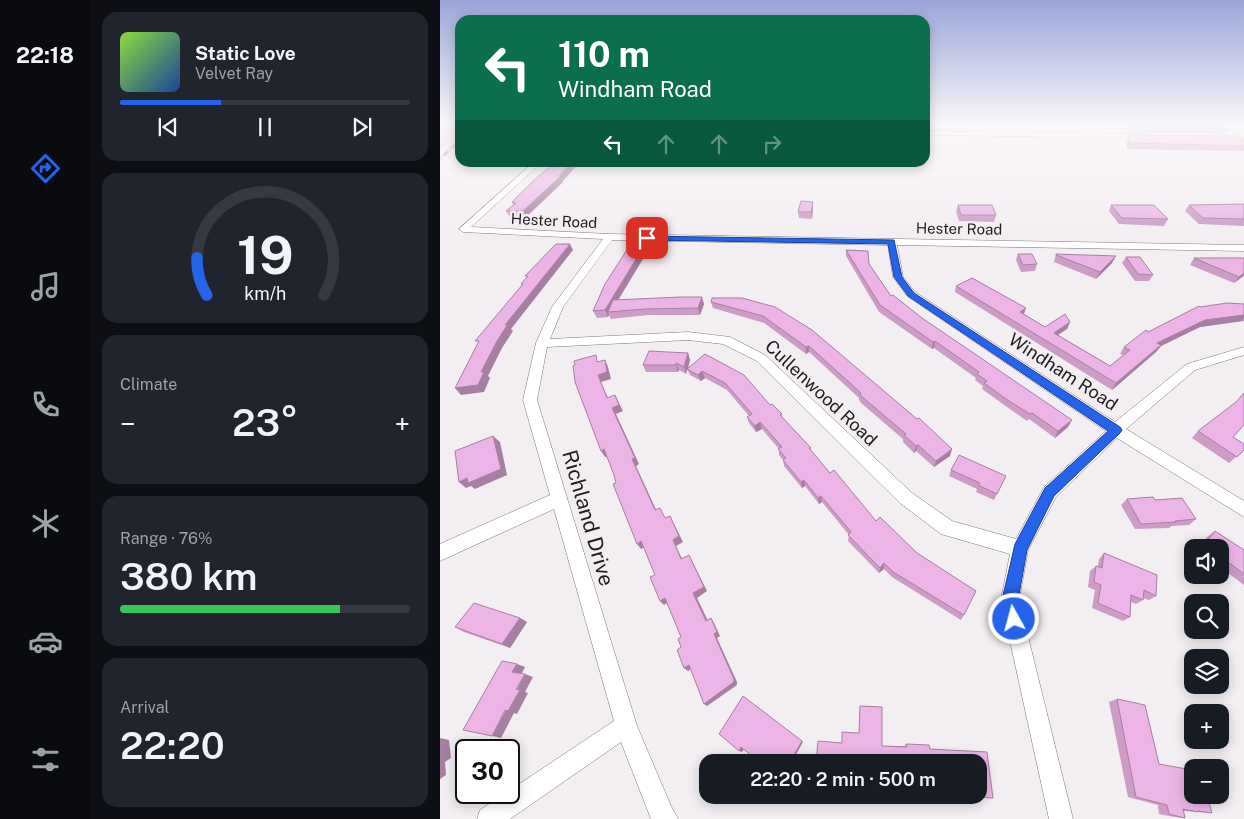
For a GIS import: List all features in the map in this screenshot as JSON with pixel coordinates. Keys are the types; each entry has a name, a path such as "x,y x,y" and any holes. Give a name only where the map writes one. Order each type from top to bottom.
{"street":[{"name":"Hester Road","path":"533,167 463,229 609,237 1244,248"},
{"name":"Richland Drive","path":"609,237 558,307 542,343 530,400 626,726 662,815 666,819"},
{"name":"Windham Road","path":"892,242 898,277 911,294 1116,430 1244,510"},
{"name":"Cullenwood Road","path":"542,343 688,336 726,340 761,358 906,498 947,528 1020,549"},
{"path":"1061,819 1010,600 1020,549 1050,492 1116,430 1191,367 1244,351"},
{"path":"440,553 558,499"},
{"path":"489,819 626,726"}],"building":[{"path":"549,167 567,167 559,176 561,176 523,211 506,211 516,203 512,202"},
{"path":"801,201 813,202 811,212 798,212"},
{"path":"1244,204 1244,219 1203,218 1189,205"},
{"path":"958,205 992,205 996,215 961,215"},
{"path":"1111,205 1154,205 1168,219 1122,218"},
{"path":"556,244 570,244 505,325 508,324 481,372 484,372 478,385 455,388 479,341 475,341 523,284 521,284 528,276 525,276"},
{"path":"630,245 644,246 605,310 593,311 605,284"},
{"path":"846,250 868,251 869,264 891,296 893,295 922,318 1072,420 1058,431 1032,413 1030,414 1009,401 984,383 987,381 977,374 979,372 880,305"},
{"path":"1018,254 1032,254 1037,264 1023,265"},
{"path":"1056,254 1116,256 1100,272"},
{"path":"1126,257 1140,257 1153,275 1138,274"},
{"path":"1194,258 1244,258 1244,273 1239,277"},
{"path":"972,278 1026,308 1020,312 1045,327 1065,314 1070,322 1054,333 1110,366 1130,350 1124,347 1146,330 1148,332 1199,306 1227,303 1244,304 1244,315 1205,320 1157,343 1161,345 1116,383 956,286"},
{"path":"702,297 698,308 608,312 613,300"},
{"path":"712,298 742,298 775,307 812,330 917,419 919,418 952,449 936,461 918,445 916,446 904,435 906,434 861,396 861,393 809,346 806,347 763,316 711,302"},
{"path":"649,351 688,353 684,367 676,363 676,365 643,365"},
{"path":"705,354 744,375 770,405 772,404 782,414 780,415 811,448 809,448 830,473 834,470 876,521 880,517 917,553 976,591 964,615 893,572 884,563 880,568 848,535 851,532 821,496 818,498 804,480 801,482 783,460 786,458 778,449 782,447 760,422 755,426 747,417 752,414 725,383 702,371 698,375 687,369"},
{"path":"596,355 597,362 605,360 607,372 598,375 607,398 615,395 619,405 612,408 635,458 632,459 655,510 660,508 665,518 670,516 679,536 673,540 681,559 689,555 704,587 693,593 706,621 711,618 717,632 714,634 734,679 734,682 704,704 689,665 684,668 677,650 681,647 678,639 681,637 665,598 660,601 650,577 655,575 641,541 637,544 613,484 616,483 614,475 604,449 601,451 575,382 574,361"},
{"path":"1244,393 1244,425 1233,437 1244,444 1244,450 1237,457 1198,431 1236,402"},
{"path":"493,436 501,469 468,483 467,478 459,482 455,451"},
{"path":"959,455 1006,476 997,494 978,485 980,483 951,470"},
{"path":"1153,497 1155,500 1182,498 1196,519 1141,524 1127,499"},
{"path":"1215,531 1227,539 1209,539"},
{"path":"1229,540 1244,550 1244,574 1229,563"},
{"path":"1104,553 1157,575 1156,596 1144,590 1143,600 1131,595 1130,617 1098,603 1101,585 1094,582 1096,566 1102,568"},
{"path":"474,603 520,618 502,644 455,627"},
{"path":"502,661 517,664 512,672 525,674 516,689 520,690 508,711 505,710 492,736 463,730"},
{"path":"743,696 802,741 795,754 749,754 741,747 739,751 719,734"},
{"path":"1117,699 1145,705 1159,764 1184,769 1184,804 1210,804 1212,813 1183,809 1185,818 1169,814 1167,805 1136,797"},
{"path":"860,706 882,707 882,746 907,747 906,744 929,745 930,749 987,752 993,798 987,798 987,754 817,754 818,741 842,743 842,732 859,733"}],"route":[{"path":"647,238 892,242 898,277 911,294 1116,430 1050,492 1020,549 1010,600 1014,619"}]}
